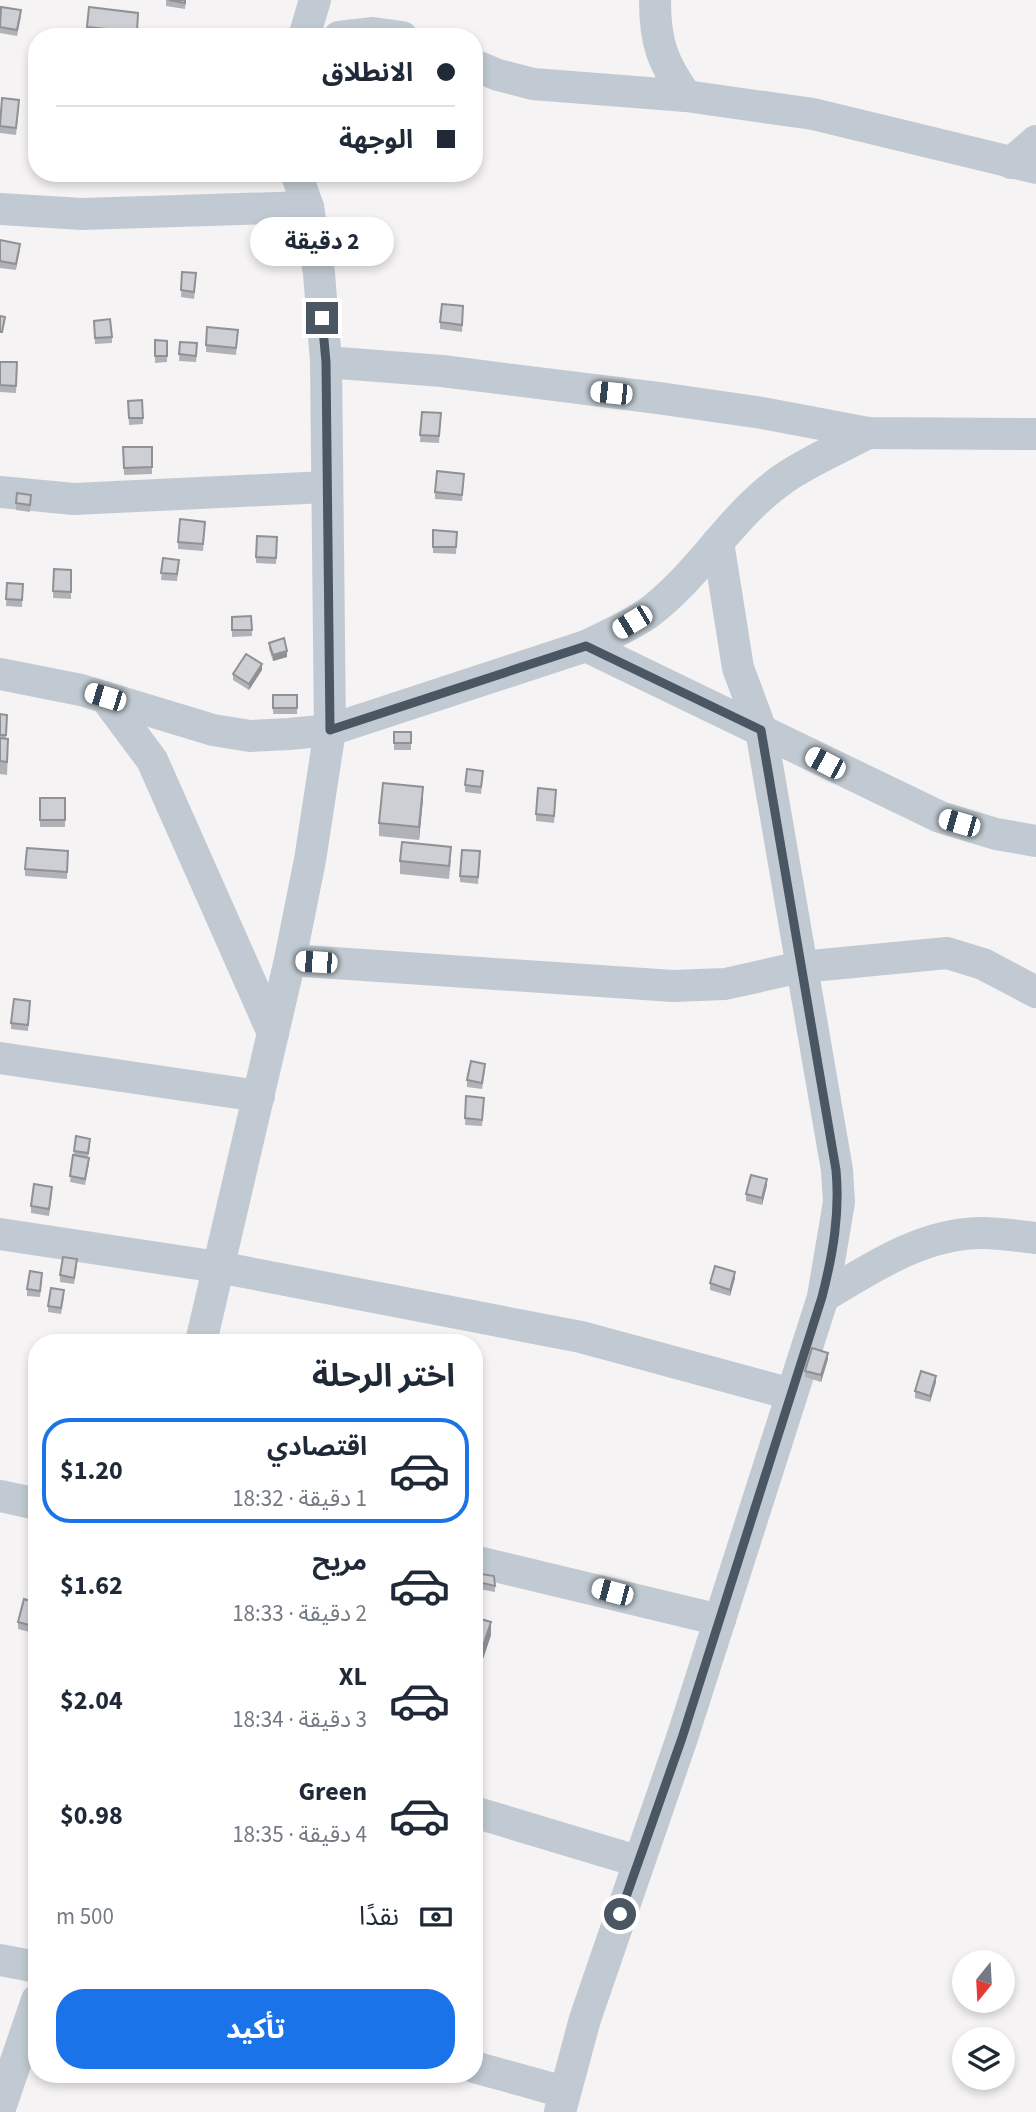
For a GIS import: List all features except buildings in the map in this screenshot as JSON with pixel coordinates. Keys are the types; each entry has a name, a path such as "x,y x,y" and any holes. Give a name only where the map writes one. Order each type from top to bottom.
{"street":[{"path":"307,28 315,0"},
{"path":"655,0 658,47 668,71 686,96"},
{"path":"483,69 533,84 686,96 813,114 1024,165 1036,141"},
{"path":"203,1334 290,960 310,860 330,730 326,362 319,273 308,207 299,182"},
{"path":"0,209 82,214 308,207"},
{"path":"326,362 442,371 658,398 762,413 868,433 1036,433"},
{"path":"0,674 58,684 213,730 250,736 330,730 586,646 647,613 783,479 868,433"},
{"path":"0,492 74,499 326,487"},
{"path":"483,2071 562,2102 637,1861 682,1738 720,1620 822,1297 833,1252 838,1192 761,730 738,668 718,542"},
{"path":"586,646 846,774 940,817 996,834 1036,841"},
{"path":"105,697 152,760 273,1033"},
{"path":"290,960 673,986 735,982 801,967 947,953 964,955 1036,992"},
{"path":"0,1058 259,1096"},
{"path":"822,1297 878,1263 934,1240 980,1233 1036,1238"},
{"path":"0,1234 218,1267 581,1337 791,1394"},
{"path":"0,1496 28,1502"},
{"path":"483,1563 720,1620"},
{"path":"483,1815 637,1861"},
{"path":"0,1960 28,1965"},
{"path":"0,2108 28,2026"}],"route":[{"path":"322,318 326,362 330,730 460,685 586,646 761,730 836,1170 839,1202 833,1252 822,1297 682,1738 620,1914"}]}
